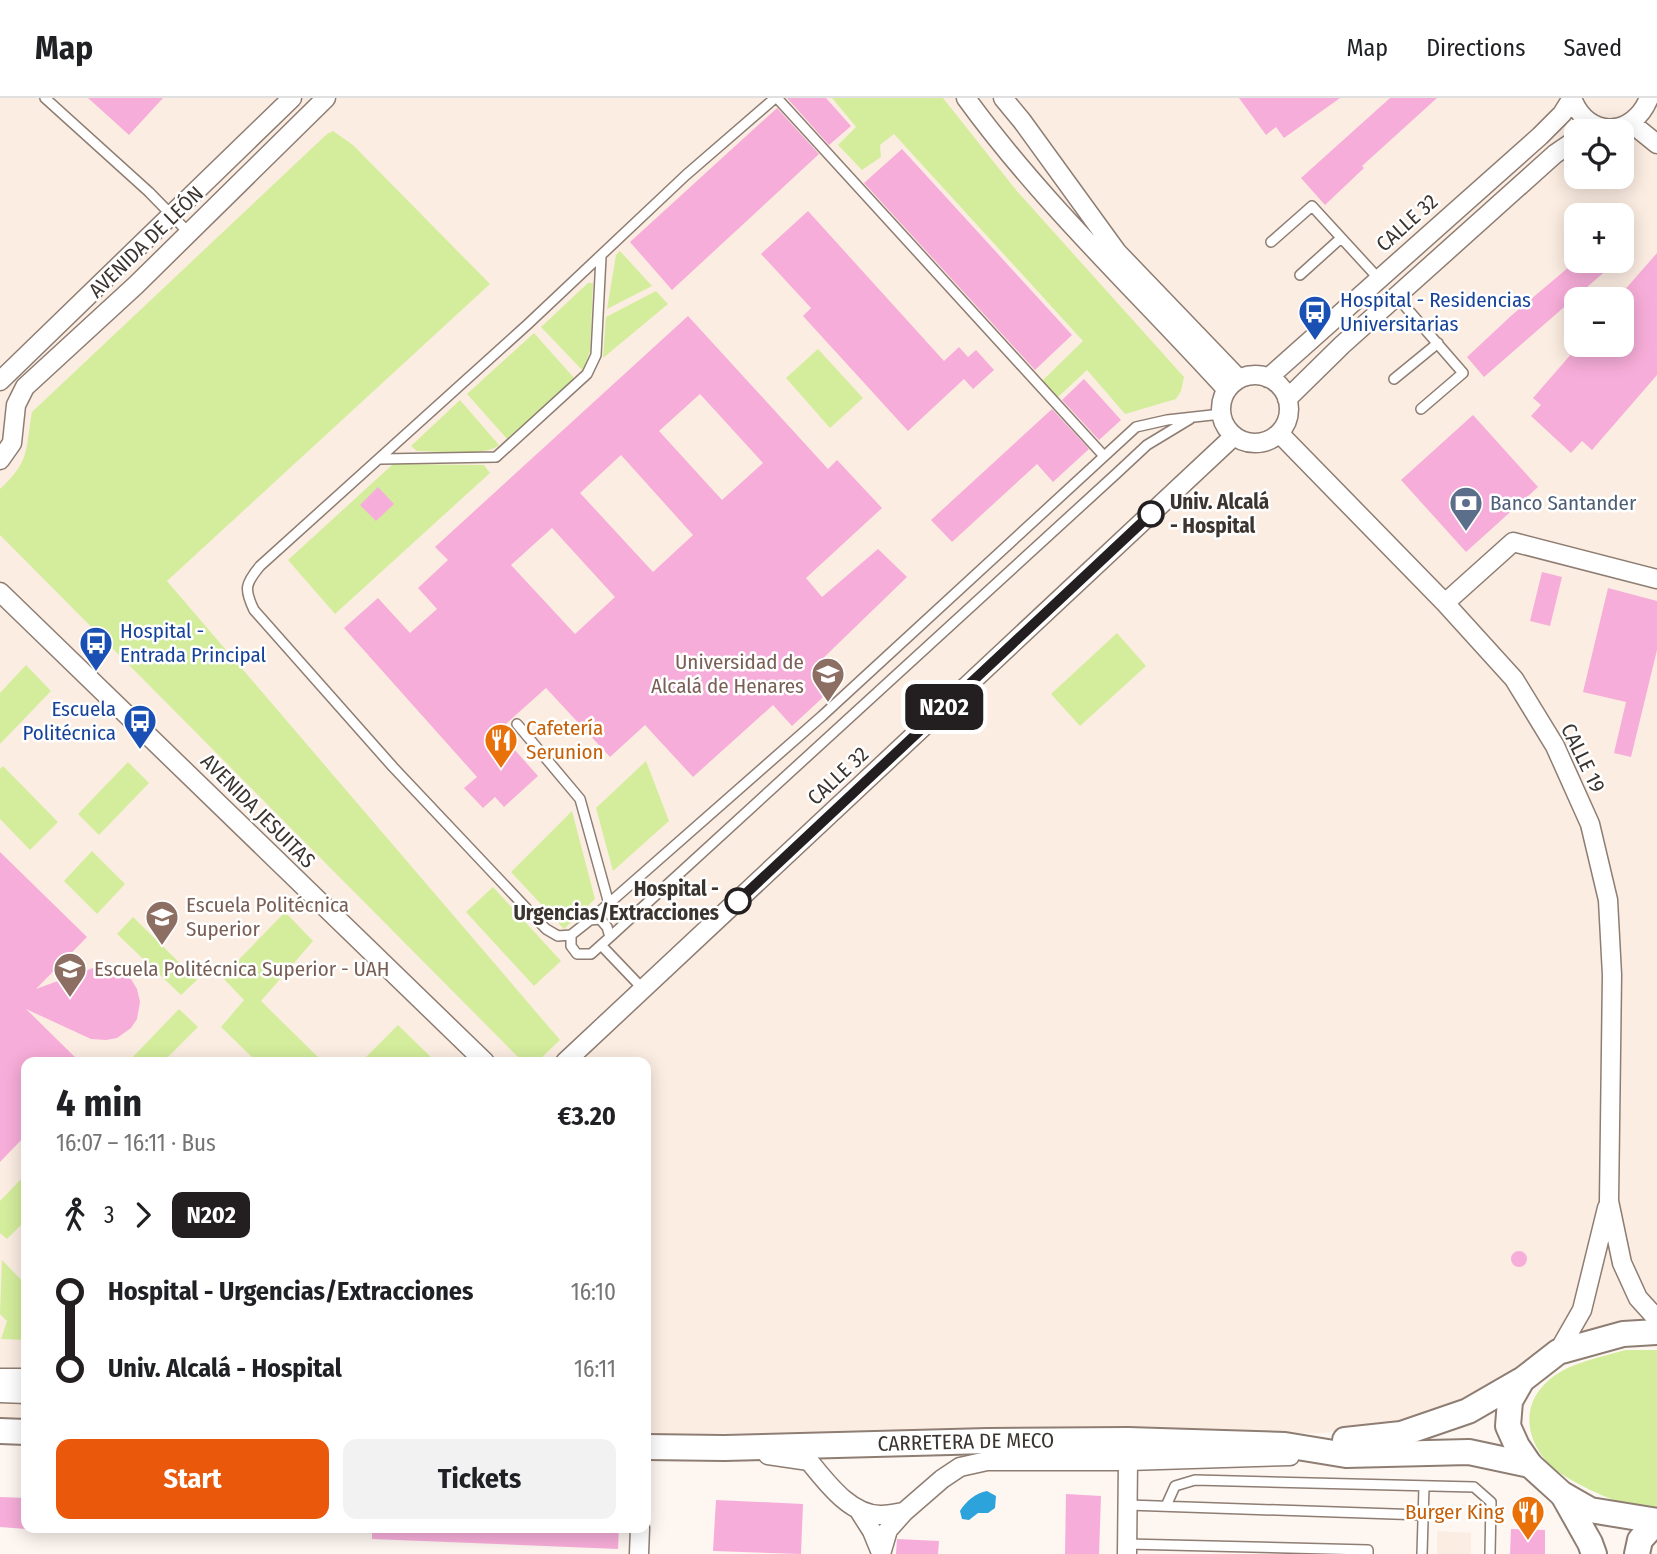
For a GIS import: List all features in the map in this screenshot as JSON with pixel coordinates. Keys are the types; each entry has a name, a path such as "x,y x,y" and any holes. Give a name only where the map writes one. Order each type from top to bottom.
{"street":[{"name":"AVENIDA DE LEÓN","path":"0,381 292,98"},
{"name":"AVENIDA DE LEÓN","path":"0,460 12,443 16,405 25,387 189,234 326,98"},
{"path":"966,98 998,143 1079,233 1233,384"},
{"path":"1003,98 1117,252 1233,384"},
{"path":"1572,98 1585,119"},
{"name":"CALLE 32","path":"1268,378 1539,136 1562,114 1572,98"},
{"path":"1634,120 1649,98 1657,110"},
{"path":"1634,125 1657,144"},
{"path":"1287,399 1342,345 1564,148"},
{"path":"1258,375 1268,378 1276,383 1287,399 1287,417 1279,433 1262,442 1243,441 1234,436 1224,422 1221,405 1233,384 1258,375"},
{"path":"0,410 5,413 13,427"},
{"name":"CALLE 19","path":"1279,433 1445,603 1514,679 1555,746 1590,824 1608,900 1612,975 1609,1201 1622,1262 1638,1298 1657,1319"},
{"name":"CALLE 32","path":"570,1057 1234,436"},
{"path":"1445,603 1513,542 1657,579"},
{"name":"AVENIDA JESUITAS","path":"0,592 480,1057"},
{"name":"CALLE 19","path":"1558,1352 1582,1310 1609,1201"},
{"path":"1558,1352 1623,1334 1657,1332"},
{"name":"CARRETERA DE MECO","path":"651,1447 724,1448 1001,1440 1128,1440 1285,1445 1401,1434 1468,1411 1522,1380 1558,1352"},
{"path":"0,1376 21,1376"},
{"path":"1522,1380 1510,1401 1508,1426 1530,1465 1562,1494 1590,1510 1657,1521"},
{"path":"0,1393 21,1394"},
{"path":"0,1431 21,1432"},
{"name":"CARRETERA DE MECO","path":"1285,1445 1346,1455 1469,1452 1530,1465"},
{"path":"724,1448 809,1461 831,1487 858,1509 872,1531 881,1553"},
{"path":"881,1553 888,1530 904,1512 960,1467 987,1461 1128,1461 1346,1455"},
{"path":"1127,1549 1128,1461"},
{"path":"1562,1494 1591,1543 1594,1554"},
{"path":"858,1509 881,1516 904,1512"},
{"path":"1637,1554 1640,1540 1657,1521"},
{"path":"639,1554 640,1533"}],"lane":[{"path":"45,98 172,215 189,234"},
{"path":"1104,456 776,98 686,175 601,257 260,566 248,580 247,595 254,610 393,766 546,929 558,936 571,935 791,743 1136,427 1167,420 1221,414"},
{"path":"1271,242 1311,206 1379,279"},
{"path":"1300,275 1341,238"},
{"path":"381,458 496,457 587,374 596,355 601,257"},
{"path":"1397,297 1463,373 1420,409"},
{"path":"1394,379 1438,344"},
{"path":"571,935 571,946 577,954 591,954 601,946 1147,445 1192,418"},
{"path":"517,724 580,799 609,904"},
{"path":"590,920 600,919 607,926 610,937"},
{"path":"601,946 643,989"},
{"path":"1166,1506 1175,1486 1195,1480 1474,1487 1491,1502 1490,1554"},
{"path":"1422,1554 1424,1487"},
{"path":"1128,1505 1423,1515"},
{"path":"1127,1549 1368,1550 1368,1554"}],"shaded area":[{"name":"Universidad de Alcalá de Henares","path":"0,98 1657,98 1657,1321 1550,1342 1499,1382 1443,1413 1396,1427 1320,1433 651,1434 651,1057 21,1057 21,1420 0,1418"},
{"path":"1437,1531 1471,1533 1471,1554 1437,1554"}],"green space":[{"path":"832,98 943,98 1016,190 1184,377 1176,399 1125,414 1087,370 1057,398 1042,381 1083,341 894,134 880,145 881,157 862,170 838,145 856,127"},
{"path":"333,131 353,145 490,284 167,581 560,1040 542,1057 518,1057 0,535 0,489 22,462 32,412"},
{"path":"620,251 652,286 607,309 616,255"},
{"path":"588,283 593,283 590,351 583,371 541,327"},
{"path":"656,291 668,304 603,358 606,317"},
{"path":"534,333 575,379 508,440 467,394"},
{"path":"818,349 863,398 830,428 786,378"},
{"path":"460,400 499,445 484,451 460,452 417,451 411,446"},
{"path":"393,464 484,465 490,473 335,614 288,560"},
{"path":"1117,633 1146,666 1080,726 1051,694"},
{"path":"26,665 51,691 0,744 0,693"},
{"path":"646,761 669,821 613,871 596,808"},
{"path":"128,762 149,783 99,835 78,814"},
{"path":"3,766 58,822 30,850 0,819 0,769"},
{"path":"572,811 595,899 564,929 511,872"},
{"path":"92,851 125,884 97,914 64,881"},
{"path":"493,887 561,961 534,986 466,912"},
{"path":"285,912 313,941 261,1001 318,1057 252,1057 221,1027 244,1000 222,977"},
{"path":"133,917 197,980 181,995 117,934"},
{"path":"179,1009 198,1027 168,1057 133,1057"},
{"path":"398,1025 431,1057 366,1057"},
{"path":"21,1179 21,1225 7,1239 0,1233 0,1201"},
{"path":"2,1260 21,1280 21,1340 1,1339 7,1321 0,1314"},
{"path":"1625,1350 1657,1350 1657,1508 1626,1504 1566,1477 1549,1464 1532,1436 1529,1416 1531,1406 1535,1396 1550,1379 1569,1367"}],"water":[{"path":"987,1491 996,1496 995,1508 988,1513 978,1513 969,1520 962,1519 960,1511 965,1504"}],"building":[{"path":"88,98 163,98 129,135"},
{"path":"787,98 826,98 851,126 829,145"},
{"path":"1239,98 1340,98 1284,138 1276,127 1266,135"},
{"path":"1390,98 1437,98 1362,166 1364,168 1325,205 1301,178"},
{"path":"777,108 819,154 672,290 630,242"},
{"path":"902,149 1072,335 1035,370 864,183"},
{"path":"808,211 944,361 959,347 968,357 976,350 994,370 973,389 964,379 908,431 803,316 811,308 761,254"},
{"path":"1657,253 1657,375 1592,450 1582,441 1571,453 1531,416 1541,405 1533,398 1569,357 1634,357 1634,287 1627,287"},
{"path":"1564,271 1603,273 1587,287 1564,287 1564,307 1484,377 1467,357"},
{"path":"688,316 828,469 837,460 882,508 806,578 822,597 878,549 907,577 814,667 833,688 792,726 773,705 693,777 645,725 610,757 546,688 498,731 538,776 504,807 495,797 483,808 464,788 477,777 344,628 378,598 410,633 437,609 418,588 448,560 435,547","holes":["700,394 763,463 722,500 659,431","621,455 693,535 653,572 580,493","552,528 615,597 575,634 511,565"]},
{"path":"1084,379 1121,420 1099,440 1062,400"},
{"path":"1052,409 1089,449 1053,482 1037,464 952,542 931,520"},
{"path":"1473,415 1538,487 1466,552 1401,480"},
{"path":"378,487 394,504 376,521 360,505"},
{"path":"1542,572 1562,577 1550,626 1530,621"},
{"path":"1608,588 1657,601 1657,650 1631,757 1614,753 1626,702 1583,692"},
{"name":"Escuela Politécnica Superior - UAH","path":"0,852 87,937 36,989 93,968 111,968 131,979 140,1002 137,1019 131,1028 117,1038 106,1040 91,1039 26,1009 75,1057 21,1057 21,1140 0,1162"},
{"path":"1516,1251 1522,1251 1527,1259 1525,1265 1516,1267 1511,1262 1511,1256"},
{"path":"1066,1494 1101,1496 1099,1554 1065,1554"},
{"path":"0,1497 21,1498 21,1529 0,1527"},
{"path":"716,1500 803,1504 801,1554 713,1551"},
{"name":"Burger King","path":"1511,1529 1545,1530 1545,1554 1510,1554"},
{"path":"372,1533 619,1533 618,1549 372,1539"},
{"path":"897,1539 939,1541 938,1554 896,1554"}],"bus line":[{"name":"N202","path":"738,901 1151,514"}],"place":[{"name":"Hospital - Residencias Universitarias","path":"1315,342"},
{"name":"Univ. Alcalá - Hospital","path":"1151,514"},
{"name":"Banco Santander","path":"1466,533"},
{"name":"Hospital - Entrada Principal","path":"96,673"},
{"name":"Universidad de Alcalá de Henares","path":"828,704"},
{"name":"Escuela Politécnica","path":"140,751"},
{"name":"Cafetería Serunion","path":"501,770"},
{"name":"Hospital - Urgencias/Extracciones","path":"738,901"},
{"name":"Escuela Politécnica Superior","path":"162,947"},
{"name":"Escuela Politécnica Superior - UAH","path":"70,999"},
{"name":"Burger King","path":"1528,1542"}]}
